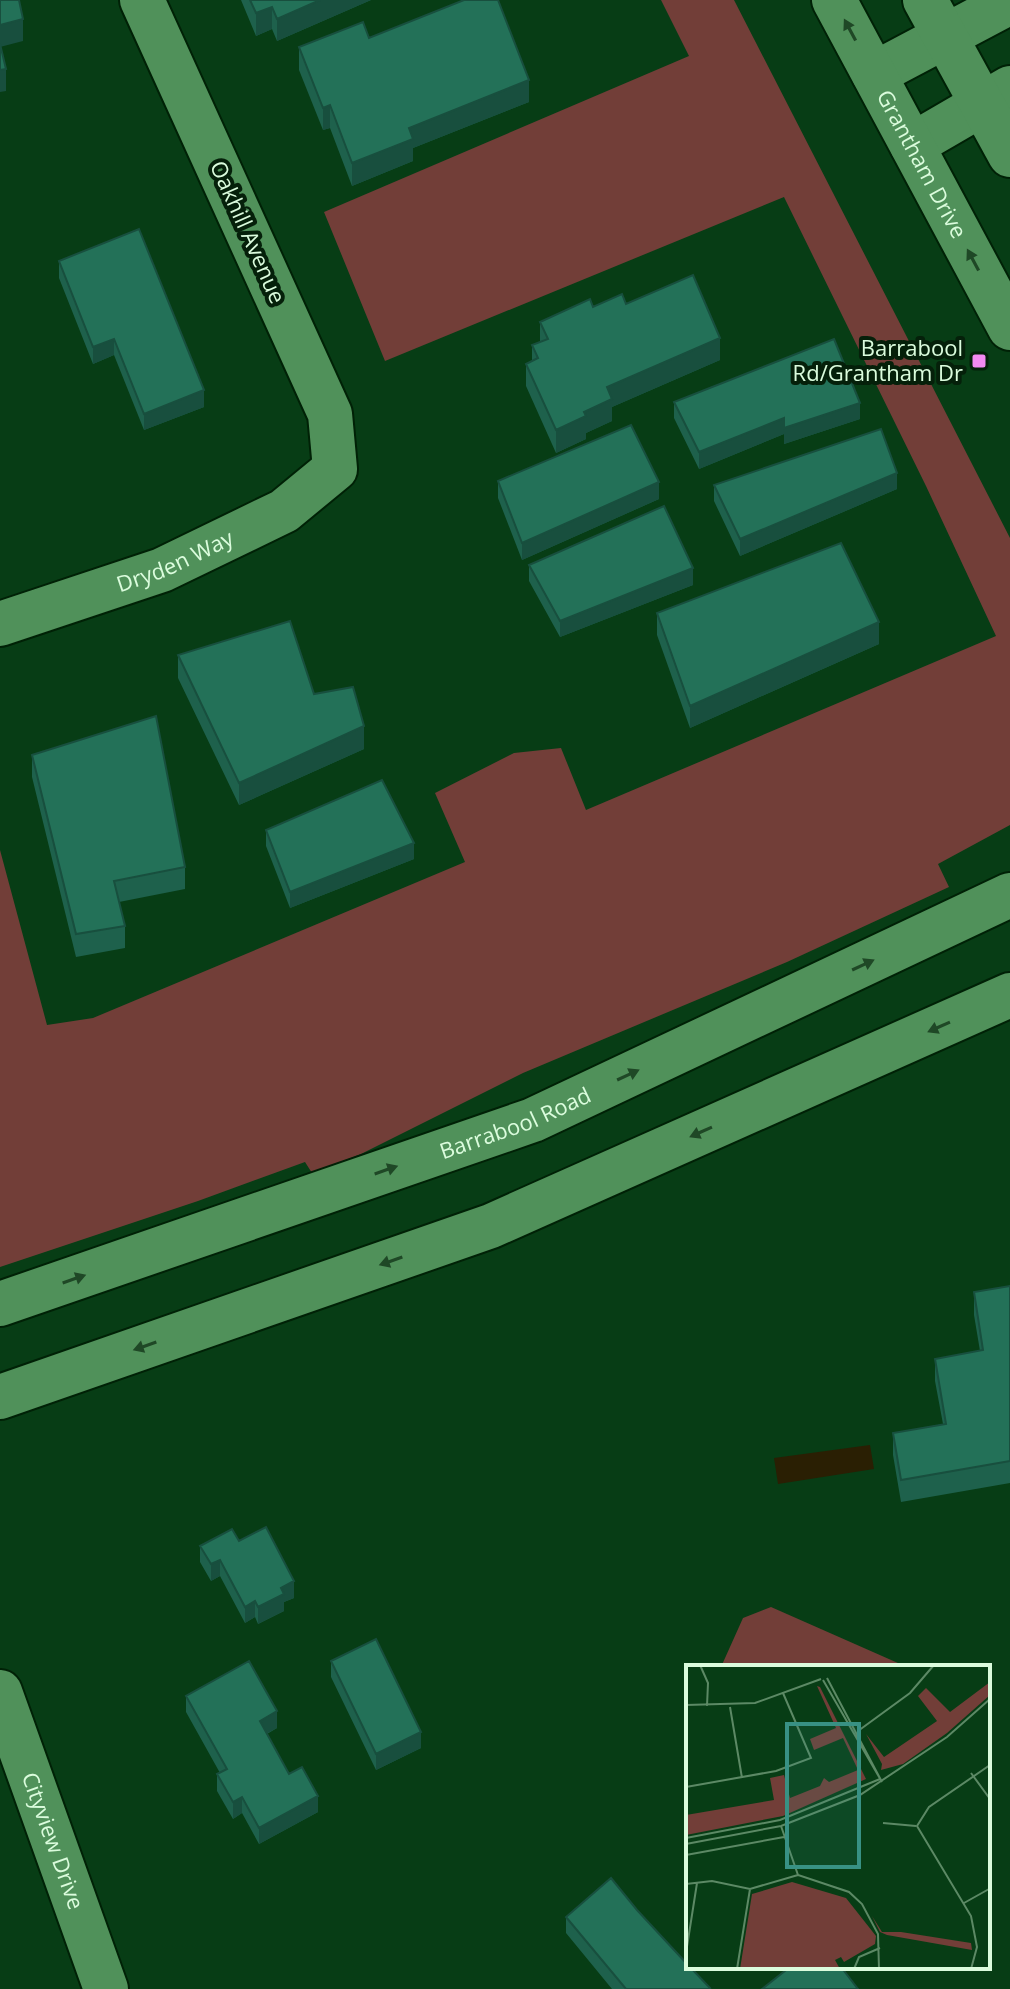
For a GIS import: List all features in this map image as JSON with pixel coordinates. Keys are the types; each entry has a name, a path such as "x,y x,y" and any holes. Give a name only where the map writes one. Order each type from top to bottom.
{"main road":[{"name":"Oakhill Avenue","path":"142,0 330,414 335,469"},
{"name":"Grantham Drive","path":"834,0 1010,328"},
{"path":"874,74 935,18 1010,2"},
{"path":"935,18 996,96 1010,155"},
{"path":"912,145 996,96"},
{"name":"Dryden Way","path":"0,624 162,570 284,511 335,469"},
{"name":"Barrabool Road","path":"0,1304 533,1120 1010,895"},
{"path":"0,1397 491,1226 1010,995"},
{"name":"Cityview Drive","path":"0,1692 106,1989"}],"shaded area":[{"path":"661,0 734,0 1010,538 1010,825 938,864 949,887 787,962 523,1073 361,1154 312,1173 305,1162 0,1267 0,850 47,1025 93,1018 465,862 435,793 514,753 561,748 586,810 996,636 784,197 385,361 324,212 689,56"},
{"path":"870,1445 874,1469 778,1484 774,1458"},
{"path":"771,1607 902,1665 722,1665 743,1618"}],"building":[{"path":"0,0 19,0 23,19 0,25"},
{"path":"250,0 320,0 277,19 272,7 256,13"},
{"path":"464,0 498,0 529,80 409,128 413,139 352,163 330,105 323,108 299,47 363,22 369,38"},
{"path":"0,44 6,69 0,70"},
{"path":"139,229 204,390 144,414 114,339 93,347 59,261"},
{"path":"693,275 720,338 607,387 612,399 556,430 526,364 538,358 532,345 548,339 540,322 590,299 593,307 622,294 626,304"},
{"path":"834,339 860,403 784,428 784,418 699,452 674,402"},
{"path":"631,425 659,482 522,543 498,481"},
{"path":"881,429 897,473 740,539 714,485"},
{"path":"664,506 693,568 560,621 529,565"},
{"path":"841,543 879,622 690,706 657,613"},
{"path":"290,621 314,694 353,687 364,726 239,783 178,655"},
{"path":"156,716 185,867 114,881 125,926 76,934 32,755"},
{"path":"382,780 414,843 290,892 266,830"},
{"path":"1010,1286 1010,1461 901,1480 893,1433 946,1424 935,1359 983,1350 974,1292"},
{"path":"266,1527 294,1581 281,1588 284,1594 258,1607 255,1601 245,1607 220,1560 211,1564 200,1546 232,1529 239,1541"},
{"path":"376,1639 421,1732 376,1754 331,1661"},
{"path":"249,1661 277,1711 260,1721 289,1774 302,1767 318,1796 259,1828 242,1797 233,1802 217,1774 227,1769 186,1696"},
{"path":"611,1878 686,1963 686,1969 692,1969 710,1988 626,1989 566,1917"},
{"path":"787,1969 843,1969 858,1989 762,1989"}],"place":[{"name":"Barrabool Rd/Grantham Dr","path":"979,361"}]}
